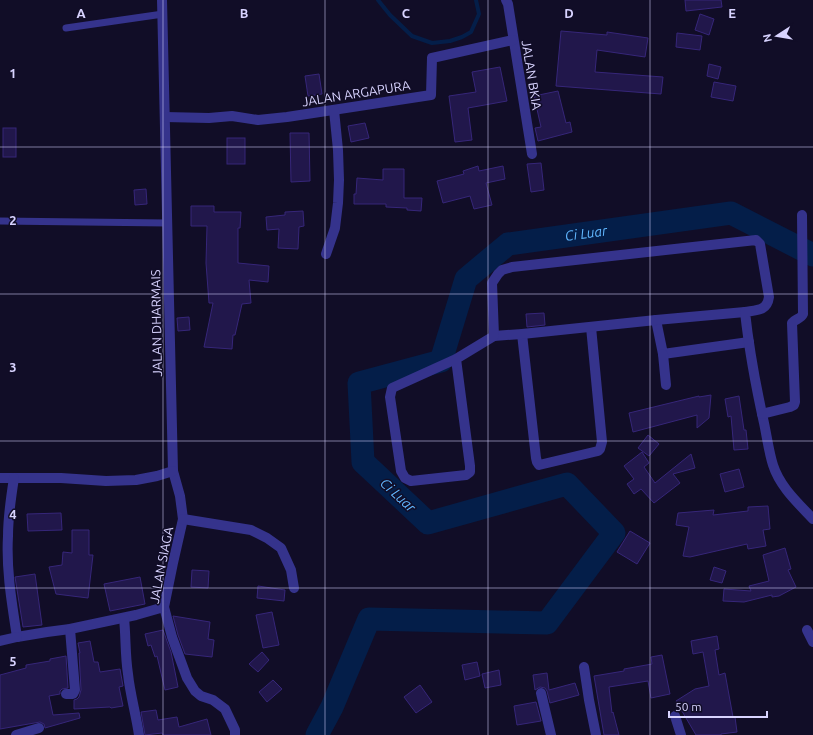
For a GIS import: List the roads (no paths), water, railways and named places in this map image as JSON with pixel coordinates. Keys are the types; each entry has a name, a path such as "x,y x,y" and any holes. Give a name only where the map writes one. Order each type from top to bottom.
{"street":[{"name":"JALAN DHARMAIS","path":"162,0 173,471"},
{"name":"JALAN BKIA","path":"506,0 508,4 532,154"},
{"name":"JALAN ARGAPURA","path":"164,117 208,118 232,116 258,120 431,95 432,58 513,40"},
{"path":"326,254 335,228 338,203 338,150 334,110"},
{"path":"762,414 794,406 796,402 792,323 803,314 802,215"},
{"path":"456,359 470,472 466,475 411,481 405,478 401,471 390,397 390,391 392,388 456,359 494,336 762,310 768,303 769,297 760,244 756,240 520,266 502,270 492,283 494,336"},
{"path":"745,312 762,414 773,466 781,482 793,498 813,518"},
{"path":"656,320 663,354 666,385"},
{"path":"522,334 536,458 539,465 598,451 600,449 602,442 591,327"},
{"path":"663,354 749,342"},
{"path":"0,478 136,480 173,471"},
{"name":"JALAN SIAGA","path":"173,471 180,496 183,519 164,607 172,637 187,678 195,691 201,696 213,700 225,709 235,730 235,735"},
{"path":"14,478 8,537 9,581 17,637"},
{"path":"183,519 251,530 267,538 281,548 291,570 294,588"},
{"path":"0,641 47,632 70,630 164,607"},
{"path":"124,618 128,675 138,735"},
{"path":"66,694 73,694 76,690 70,630"},
{"path":"808,630 813,642"},
{"path":"584,667 596,735"},
{"path":"541,693 551,735"},
{"path":"675,716 681,735"},
{"path":"16,735 39,728"}],"lane":[{"path":"66,28 163,14"},
{"path":"0,221 167,223"}],"waterway":[{"path":"378,0 390,15 412,36 432,43 450,41 471,32 479,14 476,0"},
{"name":"Ci Luar","path":"317,735 332,707 369,619 547,623 614,533 567,484 428,523 363,462 359,383 441,361 466,279 508,244 731,213 813,255"}]}
